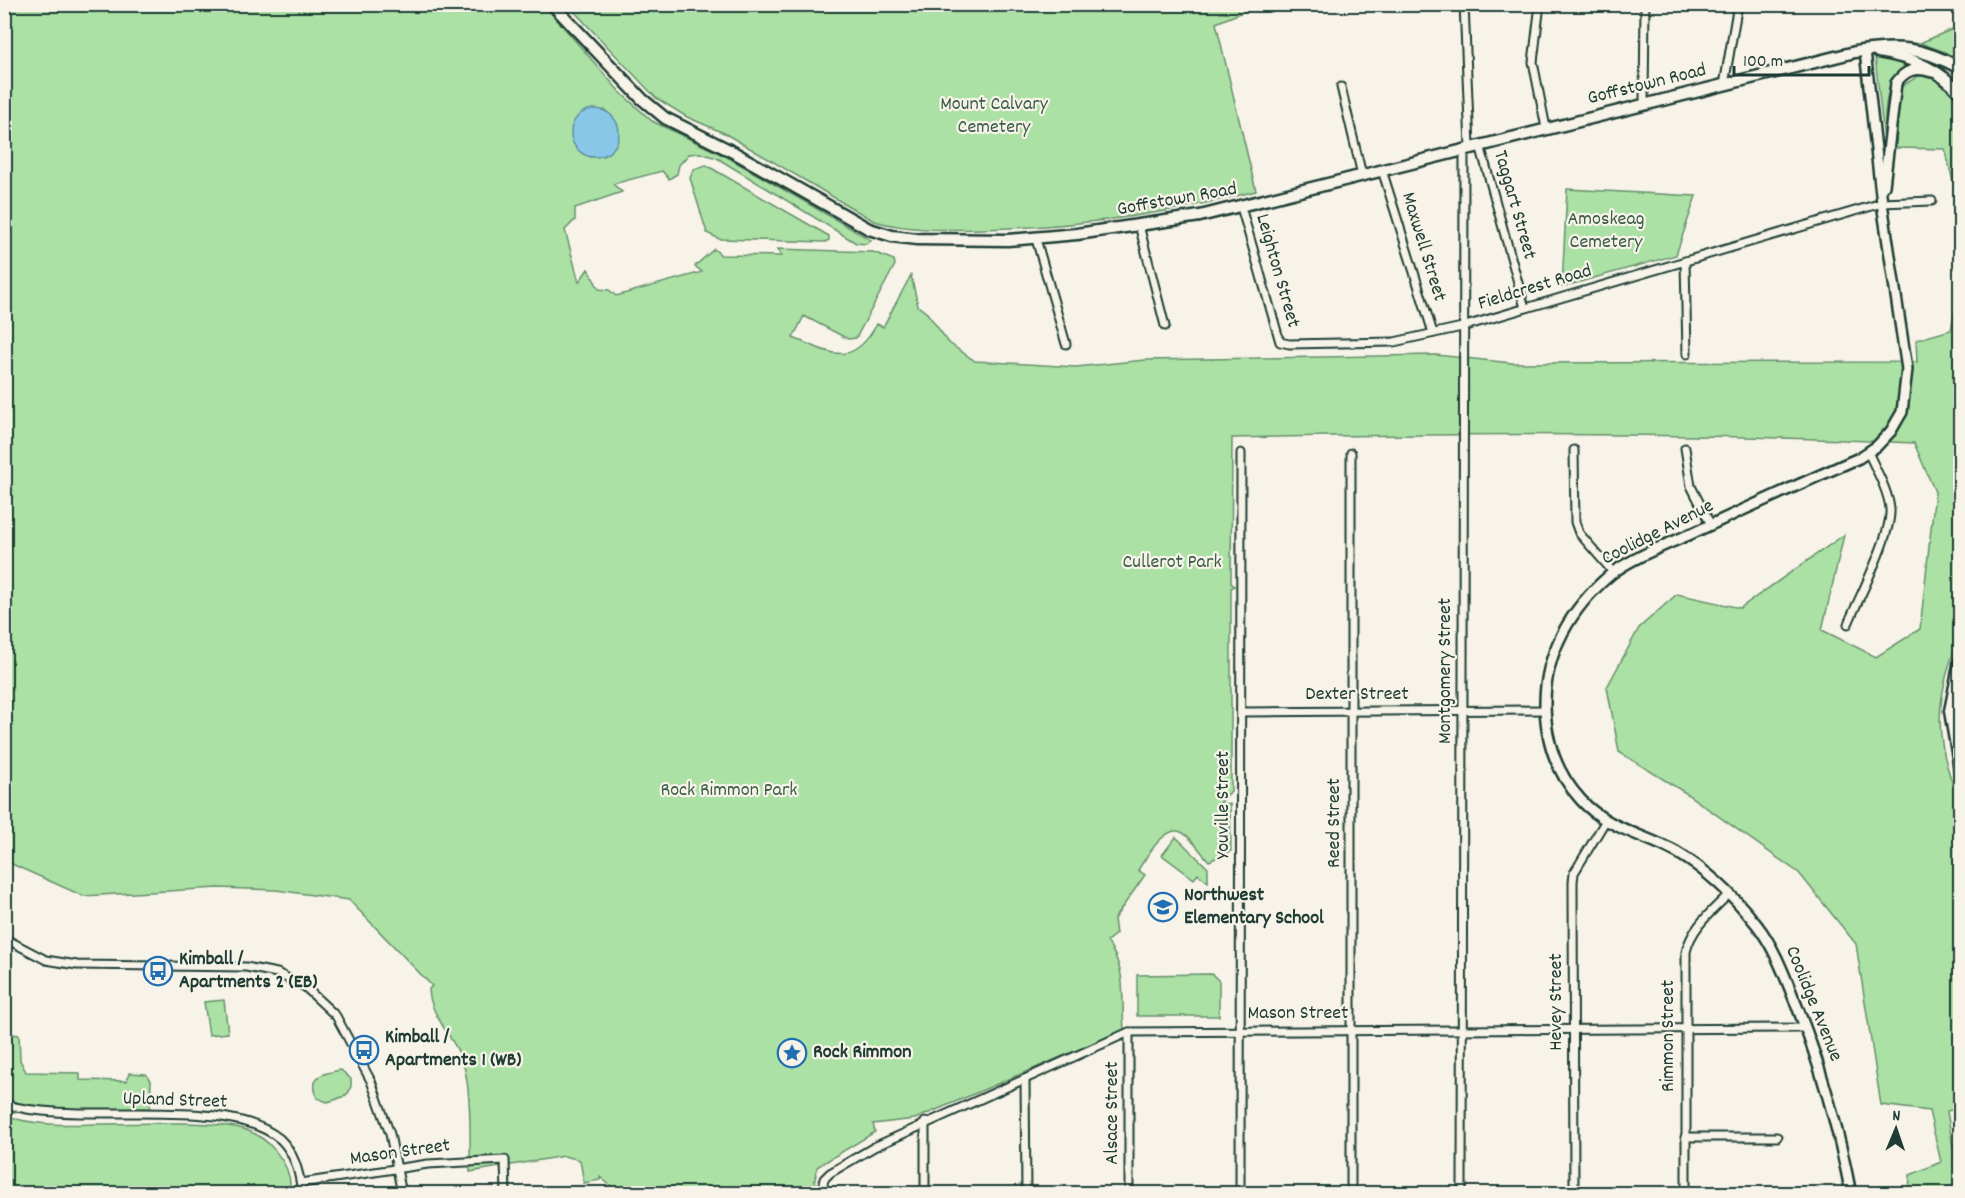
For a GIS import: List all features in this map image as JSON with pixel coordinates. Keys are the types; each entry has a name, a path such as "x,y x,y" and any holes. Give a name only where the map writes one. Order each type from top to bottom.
{"main road":[{"name":"Goffstown Road","path":"552,4 642,99 665,118 735,153 869,229 892,236 941,240 1036,239 1138,225 1241,207 1546,128 1865,51 1893,47 1913,49 1960,68"},
{"name":"Goffstown Road","path":"1865,51 1916,61 1944,77 1960,93"},
{"path":"1960,662 1950,711 1960,770"},
{"path":"1955,745 1960,704"}],"street":[{"path":"1464,4 1471,147"},
{"path":"1540,4 1533,62 1546,128"},
{"path":"1644,104 1645,4"},
{"path":"1724,85 1738,4"},
{"name":"Coolidge Avenue","path":"1851,1194 1830,1100 1806,1028 1774,953 1757,926 1715,880 1676,852 1606,820 1582,801 1556,762 1548,741 1545,710 1549,670 1564,629 1582,603 1613,572 1868,452 1892,431 1902,412 1907,369 1882,203 1865,51"},
{"path":"1882,203 1896,83 1901,75 1914,69 1944,77"},
{"path":"1341,87 1362,175"},
{"name":"Taggart Street","path":"1471,147 1525,308"},
{"name":"Montgomery Street","path":"1462,1194 1462,327 1471,147"},
{"name":"Maxwell Street","path":"1382,170 1433,333"},
{"name":"Fieldcrest Road","path":"1282,344 1394,342 1462,327 1882,203 1932,201"},
{"name":"Leighton Street","path":"1241,207 1282,344"},
{"path":"1138,225 1165,326"},
{"path":"1036,239 1066,344"},
{"path":"1685,261 1686,354"},
{"path":"1685,448 1691,486 1711,525"},
{"path":"1574,450 1575,522 1579,533 1613,572"},
{"path":"1848,624 1887,529 1890,511 1887,497 1868,452"},
{"name":"Youville Street","path":"1240,1194 1241,453"},
{"name":"Reed Street","path":"1351,453 1351,1194"},
{"name":"Dexter Street","path":"1241,712 1545,710"},
{"name":"Hevey Street","path":"1574,1194 1574,873 1606,820"},
{"name":"Rimmon Street","path":"1686,1194 1686,952 1690,938 1729,894"},
{"path":"4,938 46,960 77,965 246,967 277,973 296,982 330,1008 352,1043 378,1100 399,1169 402,1194"},
{"name":"Mason Street","path":"821,1194 824,1179 830,1173 873,1148 925,1122 1129,1032 1806,1028"},
{"name":"Alsace Street","path":"1129,1032 1130,1194"},
{"path":"1025,1079 1026,1194"},
{"name":"Upland Street","path":"4,1104 71,1115 198,1115 241,1121 261,1128 280,1140 294,1158 302,1194"},
{"path":"924,1194 925,1122"},
{"path":"1685,1137 1778,1137"},
{"name":"Mason Street","path":"301,1183 468,1161 505,1160 506,1194"}],"green space":[{"path":"5,5 544,5 620,92 652,121 727,157 871,240 866,244 856,243 717,158 700,153 689,154 679,165 677,174 669,179 662,171 613,184 622,192 575,208 575,220 565,230 579,282 588,269 599,289 609,290 616,296 702,272 695,266 714,249 721,255 782,256 778,249 873,252 894,260 895,265 856,338 848,339 804,316 793,338 830,352 840,354 850,352 868,338 877,324 883,327 911,275 918,306 927,313 949,343 975,361 1076,367 1145,360 1436,355 1512,363 1917,362 1916,340 1951,330 1959,291 1958,202 1945,149 1896,148 1899,88 1920,75 1941,81 1960,102 1960,633 1946,678 1940,718 1944,757 1960,802 1960,1108 1947,1111 1957,1171 1960,1171 1960,1193 1909,1193 1910,1175 1941,1162 1929,1111 1881,1105 1856,944 1799,873 1684,792 1619,752 1607,687 1639,628 1677,594 1740,608 1844,535 1822,630 1876,657 1920,629 1935,492 1914,443 1573,434 1232,438 1231,583 1234,586 1231,588 1231,791 1220,803 1230,804 1231,851 1209,861 1190,838 1177,831 1170,832 1151,850 1138,870 1145,875 1114,919 1116,934 1107,941 1121,974 1124,1030 915,1119 873,1124 875,1132 817,1167 813,1193 611,1193 611,1186 600,1177 600,1180 584,1183 580,1160 564,1156 470,1172 470,1115 465,1071 458,1051 433,1008 429,989 432,986 349,900 276,890 218,888 83,896 5,861","holes":["605,110 614,119 617,130 603,156 590,157 579,150"]},
{"name":"Mount Calvary Cemetery","path":"568,5 1259,5 1216,23 1256,191 1155,213 1017,228 942,230 901,227 874,221 724,133 687,117 656,98"},
{"path":"1960,26 1960,62 1945,52 1920,43"},
{"path":"1875,57 1917,66 1905,71 1891,85 1886,105 1884,139"},
{"path":"706,165 829,236 829,240 825,242 719,239 707,233 690,178 694,169"},
{"name":"Amoskeag Cemetery","path":"1567,189 1696,196 1676,255 1562,287"},
{"path":"1176,837 1208,868 1208,882 1198,874 1194,879 1162,855"},
{"path":"1212,974 1219,981 1219,1016 1137,1016 1137,975"},
{"path":"224,1000 228,1033 209,1035 204,1002"},
{"path":"5,1033 19,1035 20,1060 26,1072 80,1073 80,1080 127,1081 129,1073 146,1074 151,1081 150,1108 74,1111 45,1109 5,1100"},
{"path":"341,1070 351,1079 348,1093 327,1102 317,1098 315,1084 318,1077"},
{"path":"4,1115 15,1119 50,1124 184,1123 219,1125 246,1130 267,1142 283,1161 290,1183 290,1194 5,1193"}],"water":[{"path":"595,109 612,116 619,133 612,150 595,157 578,150 571,133 578,116"}],"place":[{"name":"Northwest Elementary School","path":"1163,907"},
{"name":"Kimball / Apartments 2 (EB)","path":"158,971"},
{"name":"Kimball / Apartments 1 (WB)","path":"364,1050"},
{"name":"Rock Rimmon","path":"792,1053"}],"park label":[{"name":"Cullerot Park","path":"1172,563"},
{"name":"Rock Rimmon Park","path":"729,791"}]}
